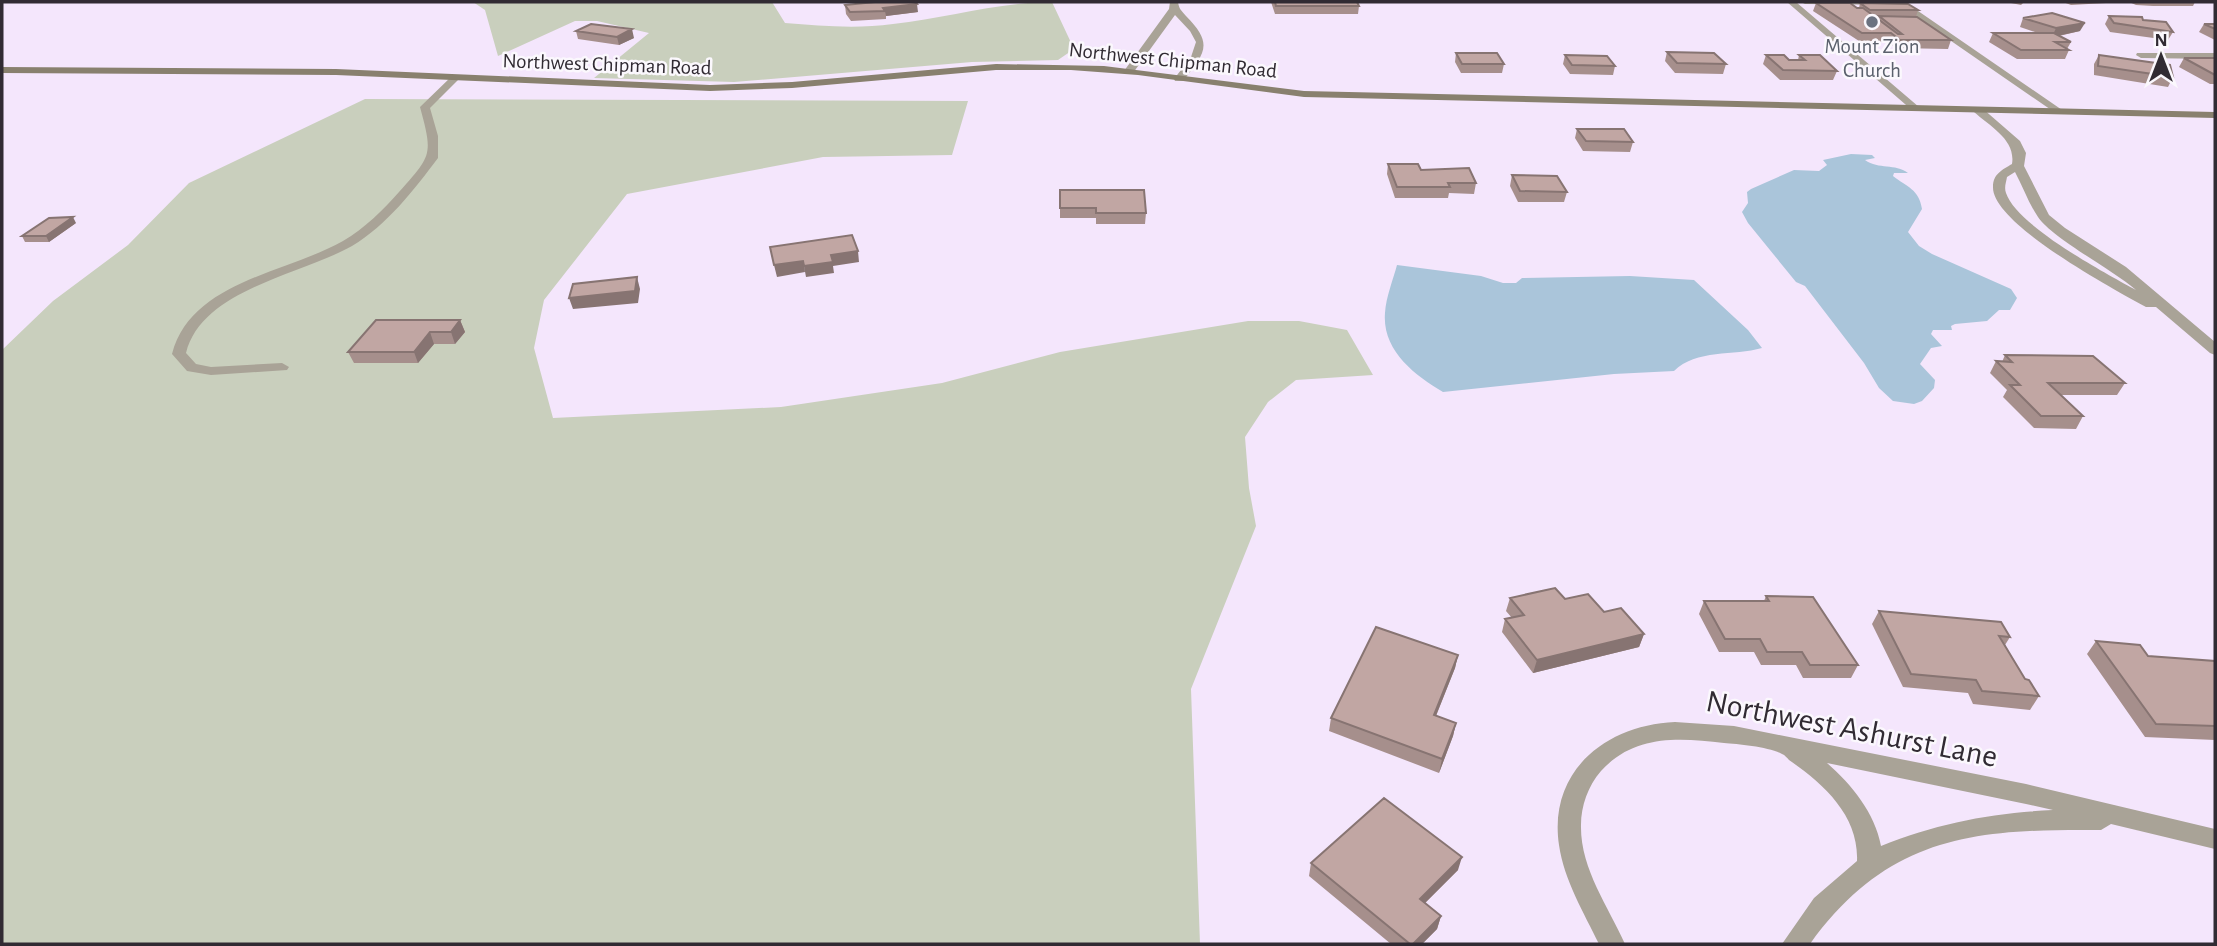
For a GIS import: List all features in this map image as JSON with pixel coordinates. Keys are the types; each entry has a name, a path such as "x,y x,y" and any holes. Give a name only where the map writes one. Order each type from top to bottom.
{"main road":[{"name":"Northwest Chipman Road","path":"2,70 287,71 712,88 1014,66 1129,71 1246,89 1378,97 2215,115"}],"street":[{"path":"1129,71 1174,5 1197,30 1201,40 1200,52 1180,79"},
{"path":"2141,55 2215,56"},
{"path":"1979,110 2014,141 2020,153 2018,166 2044,217 2060,231 2121,270 2215,350"},
{"path":"2018,166 2002,175 1998,186 2002,199 2026,224 2061,251 2116,286 2175,316"},
{"name":"Northwest Ashurst Lane","path":"1612,944 1593,904 1571,845 1570,816 1574,795 1584,772 1603,753 1624,740 1663,731 1685,730 1734,735 2026,794 2215,839"},
{"path":"1781,745 1820,769 1838,787 1864,828 1869,844 1869,865"},
{"path":"1795,944 1813,915 1845,882 1880,858 1930,836 1986,824 2037,818 2140,821"},
{"path":"1593,904 1628,944"}],"lane":[{"path":"1791,2 1916,109"},
{"path":"1805,2 1901,3 2060,112"},
{"path":"282,367 211,371 192,368 179,354 186,334 210,308 226,298 334,250 367,231 433,158 433,136 425,107 455,78"}],"green space":[{"path":"473,2 772,2 785,23 852,27 880,26 992,7 1052,2 1074,49 1058,60 972,62 734,82 594,78 649,33 597,21 575,21 498,56 485,10"},
{"path":"365,99 968,101 952,155 823,157 627,194 544,300 534,348 553,418 781,407 942,383 1060,352 1248,321 1299,321 1347,330 1373,375 1296,380 1268,402 1245,437 1249,488 1256,526 1191,689 1200,944 2,944 2,350 53,301 128,245 189,183"}],"water":[{"path":"1851,154 1872,155 1875,158 1865,160 1908,173 1894,173 1893,176 1912,189 1920,202 1922,209 1908,232 1919,246 2011,289 2017,298 2010,310 1999,310 1987,321 1955,324 1951,326 1952,330 1933,330 1931,334 1942,346 1931,348 1920,364 1935,380 1934,388 1922,401 1914,404 1893,401 1879,388 1864,363 1805,286 1796,282 1742,212 1748,203 1747,192 1751,189 1794,170 1819,171 1827,165 1823,160"},
{"path":"1397,265 1481,276 1503,283 1516,283 1522,278 1630,276 1694,280 1748,330 1762,348 1704,356 1683,364 1674,371 1614,374 1443,392 1411,369 1394,350 1389,339 1385,313"}],"building":[{"path":"875,2 917,4 883,8 885,11 850,12 845,5"},
{"path":"1275,2 1357,2 1359,6 1276,6"},
{"path":"1816,3 1850,3 1857,8 1863,8 1898,34 1902,34 1879,16 1917,17 1951,40 1900,40 1891,33 1862,33"},
{"path":"1860,3 1908,4 1918,10 1870,10"},
{"path":"2052,13 2085,23 2056,28 2023,18"},
{"path":"2109,16 2142,17 2143,20 2166,22 2173,32 2114,23"},
{"path":"591,24 632,29 617,37 576,31"},
{"path":"1993,33 2054,33 2071,42 2055,42 2069,50 2021,50"},
{"path":"1667,52 1714,53 1726,64 1677,63"},
{"path":"1456,53 1497,53 1504,64 1462,64"},
{"path":"1565,55 1607,56 1615,66 1572,65"},
{"path":"1766,55 1784,55 1789,60 1805,60 1799,55 1820,55 1837,71 1783,70"},
{"path":"2099,55 2170,65 2173,77 2098,66"},
{"path":"2184,58 2215,58 2215,75"},
{"path":"1577,129 1624,129 1633,142 1586,141"},
{"path":"1388,164 1418,164 1421,170 1469,168 1476,183 1448,183 1450,187 1397,187"},
{"path":"1512,175 1557,176 1567,192 1520,191"},
{"path":"1060,190 1144,190 1146,213 1096,213 1096,208 1060,208"},
{"path":"73,217 46,236 22,236 49,218"},
{"path":"852,235 858,251 831,255 833,262 804,266 803,261 774,265 770,247"},
{"path":"637,277 635,291 569,298 573,284"},
{"path":"376,320 460,320 451,332 430,332 414,352 348,352"},
{"path":"2005,355 2093,356 2125,383 2048,383 2083,416 2041,416 2010,385 2020,385 1996,361 2012,362"},
{"path":"1555,588 1565,599 1588,594 1604,612 1621,608 1644,634 1537,660 1505,619 1524,615 1510,598"},
{"path":"1766,596 1813,597 1858,665 1810,665 1802,652 1767,652 1760,639 1725,639 1704,601 1769,601"},
{"path":"1879,611 2001,622 2010,637 1999,636 2025,679 2029,680 2039,696 1982,691 1976,680 1911,674"},
{"path":"1376,627 1458,655 1434,715 1456,723 1442,759 1331,718"},
{"path":"2096,641 2140,645 2148,656 2215,661 2215,726 2156,724"},
{"path":"1384,798 1462,857 1420,899 1441,916 1413,944 1311,863"}],"place":[{"name":"Mount Zion Church","path":"1872,22"}]}
